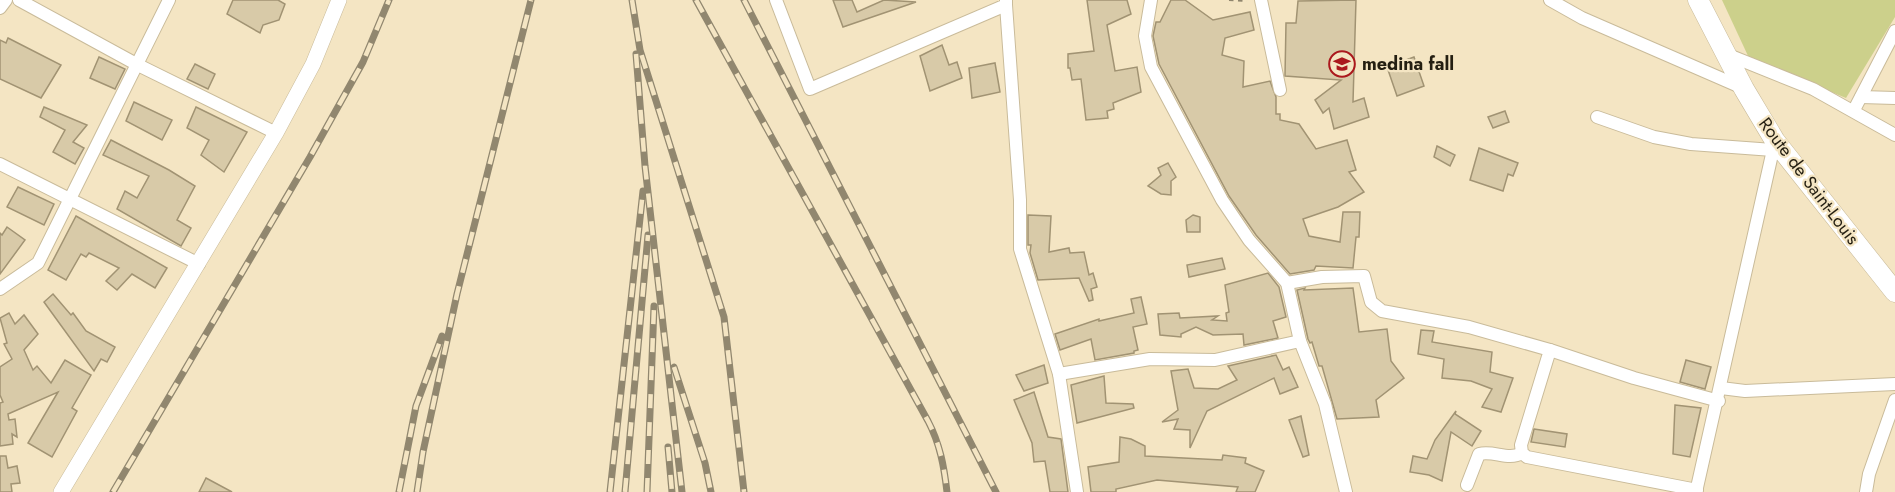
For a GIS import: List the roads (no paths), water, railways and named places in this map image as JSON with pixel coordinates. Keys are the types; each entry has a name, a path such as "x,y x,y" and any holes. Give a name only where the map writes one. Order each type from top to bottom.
{"main road":[{"name":"Route de Saint-Louis","path":"1698,0 1774,146 1895,292"}],"street":[{"path":"0,8 6,0"},
{"path":"19,0 138,65 276,133"},
{"path":"0,289 38,263 169,0"},
{"path":"61,492 276,133 313,64 339,0"},
{"path":"776,0 810,89 1006,2 1020,200 1020,249 1059,374 1077,492"},
{"path":"1151,0 1145,36 1151,67 1228,208 1249,240 1287,283 1300,341 1325,404 1346,492"},
{"path":"1550,0 1582,18 1744,89"},
{"path":"1261,1 1280,90"},
{"path":"1854,110 1895,31"},
{"path":"1725,53 1813,88 1895,135"},
{"path":"1861,97 1895,98"},
{"path":"1550,350 1521,445 1522,453 1527,457 1697,491 1719,401 1774,146 1691,144 1654,137 1597,117"},
{"path":"0,164 199,264"},
{"path":"1287,283 1322,277 1364,276 1371,302 1382,311 1469,327 1550,350 1634,378 1719,401"},
{"path":"1059,374 1150,359 1215,360 1300,341"},
{"path":"1721,388 1745,391 1895,384"},
{"path":"1866,492 1869,474 1878,457 1895,400"},
{"path":"1467,484 1479,454 1486,452 1511,457 1522,453"}],"railway":[{"path":"113,492 310,157 363,62 389,0"},
{"path":"417,492 423,452 457,294 531,0"},
{"path":"632,0 640,50 724,317 744,492"},
{"path":"696,0 928,421 941,455 947,492"},
{"path":"744,0 996,492"},
{"path":"636,54 645,166 682,492"},
{"path":"610,492 643,191"},
{"path":"625,492 648,235"},
{"path":"647,492 654,306"},
{"path":"399,492 416,406 442,336"},
{"path":"674,367 705,463 711,492"},
{"path":"668,447 672,492"}],"place":[{"name":"medina fall","path":"1342,64"}]}
